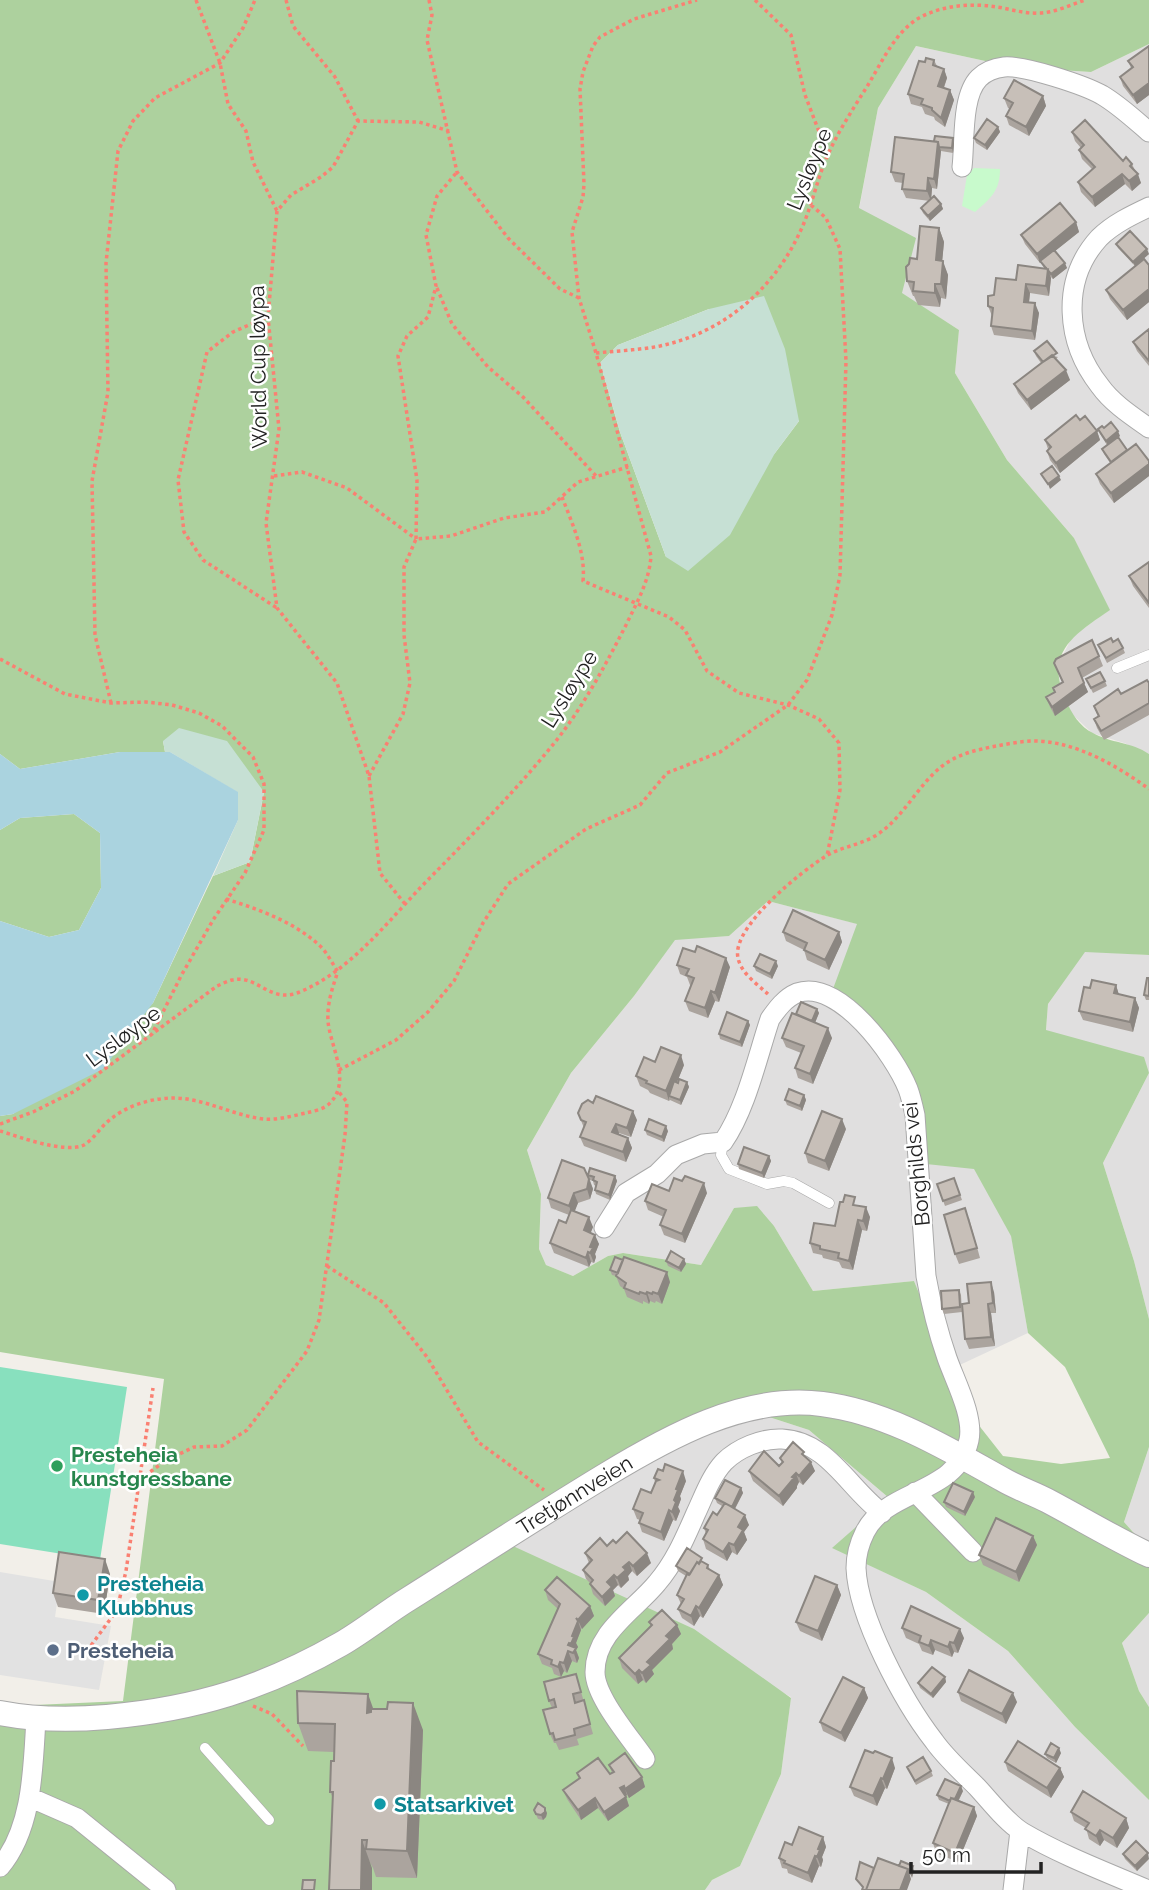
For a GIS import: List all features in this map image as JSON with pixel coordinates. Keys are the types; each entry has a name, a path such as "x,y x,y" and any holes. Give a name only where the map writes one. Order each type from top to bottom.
{"street":[{"path":"962,167 965,121 972,92 978,79 990,71 1004,67 1085,87 1114,104 1149,131"},
{"path":"1149,207 1111,228 1093,247 1074,288 1071,308 1078,349 1093,377 1101,389 1149,428"},
{"name":"Borghilds vei","path":"779,1005 797,993 815,992 829,995 842,1003 884,1047 909,1090 918,1137 924,1253 930,1298 970,1430 963,1457"},
{"path":"604,1228 626,1193 657,1174 676,1155 703,1144 723,1142 731,1131 770,1019 779,1005"},
{"name":"Tretjønnveien","path":"0,1713 36,1718 143,1714 203,1703 275,1678 344,1642 626,1462 698,1427 773,1403 800,1401 849,1408 904,1428 1149,1555"},
{"path":"645,1759 599,1692 596,1661 605,1638 656,1585 675,1558 708,1487 723,1463 740,1450 761,1441 794,1441 814,1448 823,1455 839,1469 860,1495 882,1513"},
{"path":"963,1457 946,1476 882,1513 867,1529 860,1546 856,1566 865,1608 884,1657 932,1739 1020,1831 1148,1890"},
{"path":"915,1492 973,1552"},
{"path":"0,1867 20,1833 29,1797 36,1718"},
{"path":"29,1797 77,1818 166,1890"},
{"path":"1013,1890 1020,1831"}],"lane":[{"path":"1117,668 1149,655"},
{"path":"723,1142 721,1155 729,1169 767,1184 784,1181 793,1183 829,1203"},
{"path":"205,1748 269,1820"}],"path":[{"path":"196,0 220,63 228,104 246,131 253,162 277,211 291,195 333,167 358,121"},
{"path":"111,703 94,635 92,481 108,392 106,263 118,151 133,121 155,98 220,63 243,28 255,0"},
{"path":"285,0 293,26 335,77 358,121"},
{"path":"429,0 432,15 427,40 457,172 508,238 560,289 579,298"},
{"name":"Lysløype","path":"0,1125 75,1091 217,986 233,980 245,980 278,996 286,996 301,992 338,972 551,747 572,719 619,638 649,573 651,556 579,298 572,232 583,197 584,184 580,89 588,57 600,37 634,19 697,0"},
{"path":"755,0 791,35 805,95 828,155"},
{"name":"Lysløype","path":"596,353 659,346 694,335 738,312 761,290 799,235 828,155 841,128 893,44 903,31 919,18 943,9 977,4 1024,13 1042,13 1084,0"},
{"path":"358,121 419,122 449,131"},
{"path":"457,172 437,196 426,236 436,286 452,324 481,359 523,397 597,477"},
{"path":"339,1070 396,1040 428,1012 454,981 483,923 508,884 586,829 640,805 667,772 720,752 788,705 807,680 832,615 840,575 846,361 840,249 826,218 811,205"},
{"name":"World Cup løypa","path":"277,211 268,317 279,429 267,523 277,608"},
{"path":"369,776 403,715 410,683 404,635 404,567 416,539 417,480 398,356 407,336 428,317 436,286"},
{"path":"268,317 233,332 207,352 178,480 184,532 203,560 277,608 337,683 369,776 380,873 405,904"},
{"path":"273,476 302,472 348,488 416,539 451,536 504,518 545,512 578,482 628,467"},
{"path":"562,497 574,527 584,569 583,581 668,617 685,630 707,671 739,693 788,705 820,719 839,743 841,790 827,856"},
{"path":"0,659 65,694 111,703 146,702 172,705 199,713 222,726 253,757 264,785 264,830 245,873 225,899 151,1035"},
{"path":"779,1005 743,970 737,956 739,942 748,926 780,892 827,856 876,836 895,819 941,767 962,754 1030,741 1050,742 1090,754 1149,789"},
{"path":"0,1131 38,1142 76,1147 85,1144 111,1119 126,1109 157,1099 193,1099 264,1119 283,1119 330,1104 340,1080 328,1022 331,990 338,972 321,946 307,936 259,911 225,899"},
{"path":"139,1479 165,1461 194,1447 222,1446 247,1430 307,1351 319,1320 345,1135 347,1102 337,1091"},
{"path":"327,1265 384,1303 427,1357 478,1442 548,1494"},
{"path":"87,1651 117,1610 126,1571 153,1388"},
{"path":"243,1708 252,1706 272,1714 303,1746"}],"shaded area":[{"path":"1149,44 1149,754 1092,733 1072,714 1062,691 1057,667 1072,637 1109,610 1074,538 1007,460 955,373 959,330 901,293 859,209 878,108 916,46 1013,67 1091,72"},
{"path":"768,901 858,924 891,1067 926,1163 974,1168 1011,1235 1028,1333 949,1370 914,1281 813,1291 774,1226 734,1208 701,1265 623,1253 608,1256 573,1276 546,1265 539,1249 541,1194 527,1150 571,1073 634,996 675,939 729,936"},
{"path":"1085,951 1149,955 1149,1073 1046,1031 1048,1004"},
{"path":"1149,1073 1149,1319 1103,1163"},
{"path":"738,1407 809,1430 890,1499 833,1548 926,1592 1008,1651 1075,1727 1149,1800 1149,1890 705,1890 712,1880 740,1866 781,1774 791,1697 499,1540"},
{"path":"1149,1447 1149,1550 1124,1522"},
{"name":"Presteheia","path":"0,1572 60,1582 55,1617 111,1626 99,1690 0,1675"},
{"path":"1149,1613 1149,1707 1139,1691 1122,1643"}],"green space":[{"path":"0,0 1149,0 1149,44 1091,72 1013,67 916,46 878,108 859,208 916,238 902,293 959,330 955,373 1007,460 1074,538 1110,610 1074,637 1061,657 1060,683 1070,710 1088,730 1149,754 1149,955 1085,952 1048,1004 1046,1030 1144,1057 1149,1073 1103,1163 1149,1319 1149,1447 1124,1522 1149,1550 1149,1613 1122,1643 1139,1691 1149,1707 1149,1800 1075,1727 1008,1651 926,1592 832,1548 889,1498 809,1430 738,1407 500,1540 694,1629 791,1698 781,1774 740,1866 712,1880 705,1890 0,1890 0,1703 12,1706 123,1701 164,1379 0,1352 0,1116 13,1114 153,1003 213,876 250,862 264,792 163,741 165,752 120,752 20,769 0,754","holes":["709,309 799,421 775,453 666,557 620,432 600,363 618,345","768,901 857,924 830,997 891,1067 926,1164 974,1169 1011,1236 1028,1333 1065,1367 1110,1458 1061,1464 1003,1456 966,1409 914,1281 813,1291 774,1226 757,1206 734,1208 701,1265 623,1253 608,1256 573,1276 546,1265 539,1249 541,1194 527,1150 571,1073 634,996 675,940 729,936"]},
{"path":"974,168 1000,169 994,194 975,212 962,206 967,175"},
{"path":"764,296 785,349 799,421 775,453 730,535 688,571 666,557 620,432 600,363 618,345 709,309"},
{"path":"179,728 227,741 264,792 250,862 213,876 238,820 237,792 170,752 165,752 163,741"},
{"path":"74,814 100,833 101,888 79,930 49,937 0,921 0,830 20,818"},
{"name":"Presteheia kunstgressbane","path":"0,1367 127,1387 100,1560 0,1544"}],"water":[{"path":"120,752 170,752 238,792 238,820 153,1003 103,1069 13,1114 0,1116 0,921 49,937 79,930 101,888 100,833 74,814 20,818 0,830 0,754 20,769"}],"building":[{"path":"1149,46 1149,83 1133,95 1120,77 1133,67 1128,61"},
{"path":"926,58 934,60 933,65 944,69 938,86 950,90 941,118 932,108 921,104 923,99 908,94 919,61 925,62"},
{"path":"1014,80 1043,96 1026,127 1006,116 1013,103 1004,98"},
{"path":"987,119 998,127 985,145 974,138"},
{"path":"1085,120 1123,161 1126,157 1138,174 1129,181 1122,174 1092,197 1078,182 1095,167 1079,150 1084,145 1072,132"},
{"path":"935,136 953,138 952,148 939,147 938,142 934,141"},
{"path":"895,137 938,142 934,179 928,178 927,191 902,189 904,174 891,172"},
{"path":"934,196 941,204 928,216 921,208"},
{"path":"1060,203 1076,222 1037,254 1021,235"},
{"path":"920,226 939,228 936,260 943,261 941,284 935,284 935,293 913,291 914,282 907,281 906,267 910,258 917,259"},
{"path":"1130,231 1147,249 1133,262 1116,244"},
{"path":"1054,250 1065,263 1051,274 1040,261"},
{"path":"1144,259 1149,265 1149,289 1123,310 1106,290"},
{"path":"1018,265 1048,269 1046,286 1026,284 1024,302 1035,303 1032,331 991,326 993,308 988,306 988,296 994,295 996,278 1016,280"},
{"path":"1149,329 1149,361 1133,342"},
{"path":"1047,341 1057,353 1043,362 1034,351"},
{"path":"1052,355 1066,370 1027,400 1014,384"},
{"path":"1076,415 1080,420 1085,416 1097,431 1056,463 1047,451 1051,447 1045,440"},
{"path":"1111,422 1118,431 1106,441 1098,429"},
{"path":"1118,437 1127,450 1111,462 1102,449"},
{"path":"1136,444 1149,464 1111,493 1096,474"},
{"path":"1052,466 1059,476 1048,484 1041,474"},
{"path":"1149,562 1149,603 1129,576"},
{"path":"1111,638 1113,642 1118,639 1123,648 1106,658 1098,645"},
{"path":"1092,640 1099,656 1078,668 1084,683 1052,707 1046,697 1055,692 1053,688 1063,682 1054,663 1056,659"},
{"path":"1100,672 1105,681 1091,688 1086,679"},
{"path":"1147,680 1149,703 1101,731 1094,719 1099,716 1094,706 1118,689 1121,694"},
{"path":"793,910 839,932 825,960 804,950 807,943 783,932"},
{"path":"697,946 726,958 715,993 711,991 705,1008 685,1001 694,978 686,975 689,969 677,965 683,948 695,952"},
{"path":"760,954 776,961 770,974 754,966"},
{"path":"1149,978 1149,996 1144,995"},
{"path":"1092,980 1116,985 1114,993 1135,998 1130,1022 1079,1011 1084,987 1090,988"},
{"path":"801,1002 817,1009 812,1021 796,1014"},
{"path":"727,1012 748,1021 740,1042 719,1034"},
{"path":"792,1013 828,1028 810,1074 795,1068 804,1046 782,1038"},
{"path":"661,1047 681,1055 666,1091 636,1076 644,1057 655,1062"},
{"path":"679,1079 687,1082 680,1100 669,1096 674,1081 678,1083"},
{"path":"789,1089 804,1095 800,1106 785,1100"},
{"path":"596,1096 633,1111 627,1128 616,1124 612,1132 628,1138 623,1152 580,1137 586,1122 581,1120 578,1113 582,1104 588,1100 593,1103"},
{"path":"822,1111 842,1119 825,1161 805,1153"},
{"path":"649,1119 666,1126 662,1137 645,1130"},
{"path":"744,1147 769,1156 762,1173 738,1164"},
{"path":"562,1160 584,1168 589,1179 587,1189 574,1193 569,1206 548,1198"},
{"path":"590,1168 615,1176 609,1195 595,1190 597,1182 593,1180 594,1177 588,1175"},
{"path":"685,1176 704,1183 682,1234 660,1225 666,1210 645,1201 652,1184 669,1191 674,1178 682,1181"},
{"path":"954,1178 960,1195 943,1201 937,1184"},
{"path":"845,1195 855,1197 853,1205 866,1207 863,1221 858,1220 849,1261 838,1258 839,1253 820,1249 820,1246 810,1243 814,1223 835,1226 840,1202 843,1202"},
{"path":"965,1208 977,1248 955,1254 944,1215"},
{"path":"571,1210 589,1217 584,1230 595,1235 590,1247 593,1248 586,1258 550,1243 559,1220 566,1223"},
{"path":"671,1251 684,1259 679,1268 666,1261"},
{"path":"615,1257 623,1260 618,1273 610,1270"},
{"path":"624,1257 667,1272 658,1294 639,1294 624,1288 626,1283 616,1276"},
{"path":"991,1282 993,1303 988,1304 991,1337 965,1339 962,1304 969,1303 967,1284"},
{"path":"959,1290 960,1307 942,1309 941,1291"},
{"path":"793,1442 811,1462 799,1476 796,1473 792,1477 794,1478 779,1496 749,1471 764,1451 779,1466 783,1462 780,1458"},
{"path":"665,1464 683,1471 676,1489 676,1502 672,1512 669,1510 661,1532 639,1523 643,1513 633,1509 641,1489 651,1493 659,1480 654,1478 658,1469 663,1471"},
{"path":"725,1480 741,1488 732,1507 715,1498"},
{"path":"953,1483 973,1492 964,1512 944,1502"},
{"path":"725,1503 745,1515 738,1527 743,1530 734,1545 729,1543 723,1552 703,1539 708,1530 704,1528 713,1512 717,1515"},
{"path":"996,1518 1033,1536 1016,1572 979,1555"},
{"path":"627,1532 647,1553 633,1566 629,1562 623,1567 626,1570 617,1578 614,1575 607,1582 612,1587 602,1597 590,1584 593,1580 583,1570 592,1560 585,1553 600,1538 607,1546 613,1540 616,1543"},
{"path":"687,1548 702,1558 690,1574 676,1566"},
{"path":"59,1552 105,1559 98,1600 53,1593"},
{"path":"701,1561 719,1575 691,1616 678,1609 684,1599 677,1595 687,1574"},
{"path":"815,1576 837,1585 818,1631 796,1622"},
{"path":"557,1577 590,1606 578,1620 576,1618 578,1621 572,1636 574,1637 568,1645 576,1648 573,1653 568,1651 564,1663 560,1662 558,1667 551,1664 552,1660 538,1654 560,1604 545,1590"},
{"path":"911,1606 960,1629 954,1643 950,1642 948,1647 931,1640 929,1646 919,1642 921,1636 902,1628"},
{"path":"662,1610 677,1625 666,1636 670,1639 647,1662 651,1665 642,1673 639,1670 635,1674 619,1658 652,1625 649,1622"},
{"path":"932,1667 945,1677 931,1694 918,1683"},
{"path":"969,1670 1013,1693 1002,1714 958,1692"},
{"path":"576,1674 581,1692 573,1694 575,1703 584,1700 590,1724 574,1729 575,1735 555,1740 553,1733 550,1734 543,1710 556,1707 554,1699 549,1701 544,1682"},
{"path":"843,1677 864,1688 841,1733 820,1722"},
{"name":"Statsarkivet","path":"297,1691 368,1694 367,1713 371,1712 371,1709 387,1709 388,1702 413,1703 407,1851 366,1849 367,1840 362,1840 361,1890 329,1890 333,1792 330,1792 331,1761 334,1761 335,1724 298,1723"},
{"path":"1018,1741 1060,1768 1047,1788 1005,1762"},
{"path":"1051,1743 1059,1748 1054,1758 1045,1754"},
{"path":"865,1750 892,1758 873,1796 850,1787"},
{"path":"625,1753 642,1777 625,1789 624,1786 620,1788 626,1797 604,1812 595,1798 578,1810 563,1790 580,1778 577,1773 598,1758 610,1774 614,1772 609,1765"},
{"path":"923,1757 931,1771 915,1781 907,1767"},
{"path":"945,1779 961,1786 955,1799 951,1798 950,1801 937,1795"},
{"path":"1083,1791 1126,1818 1113,1838 1100,1830 1096,1836 1085,1829 1089,1823 1071,1812"},
{"path":"951,1798 974,1807 955,1853 933,1843"},
{"path":"538,1803 545,1808 541,1815 534,1810"},
{"path":"799,1827 823,1837 818,1849 820,1850 808,1873 784,1863 785,1861 779,1858 785,1842 792,1845"},
{"path":"1136,1841 1148,1853 1135,1866 1123,1854"},
{"path":"878,1858 908,1869 900,1890 866,1890"},
{"path":"901,1861 913,1866 910,1873 908,1869 899,1866"},
{"path":"860,1862 874,1868 866,1890 862,1890 863,1887 856,1879"},
{"path":"303,1880 315,1880 314,1890 302,1890"}],"place":[{"name":"Presteheia kunstgressbane","path":"57,1466"},
{"name":"Presteheia Klubbhus","path":"83,1595"},
{"name":"Presteheia","path":"53,1650"},
{"name":"Statsarkivet","path":"380,1804"}]}
